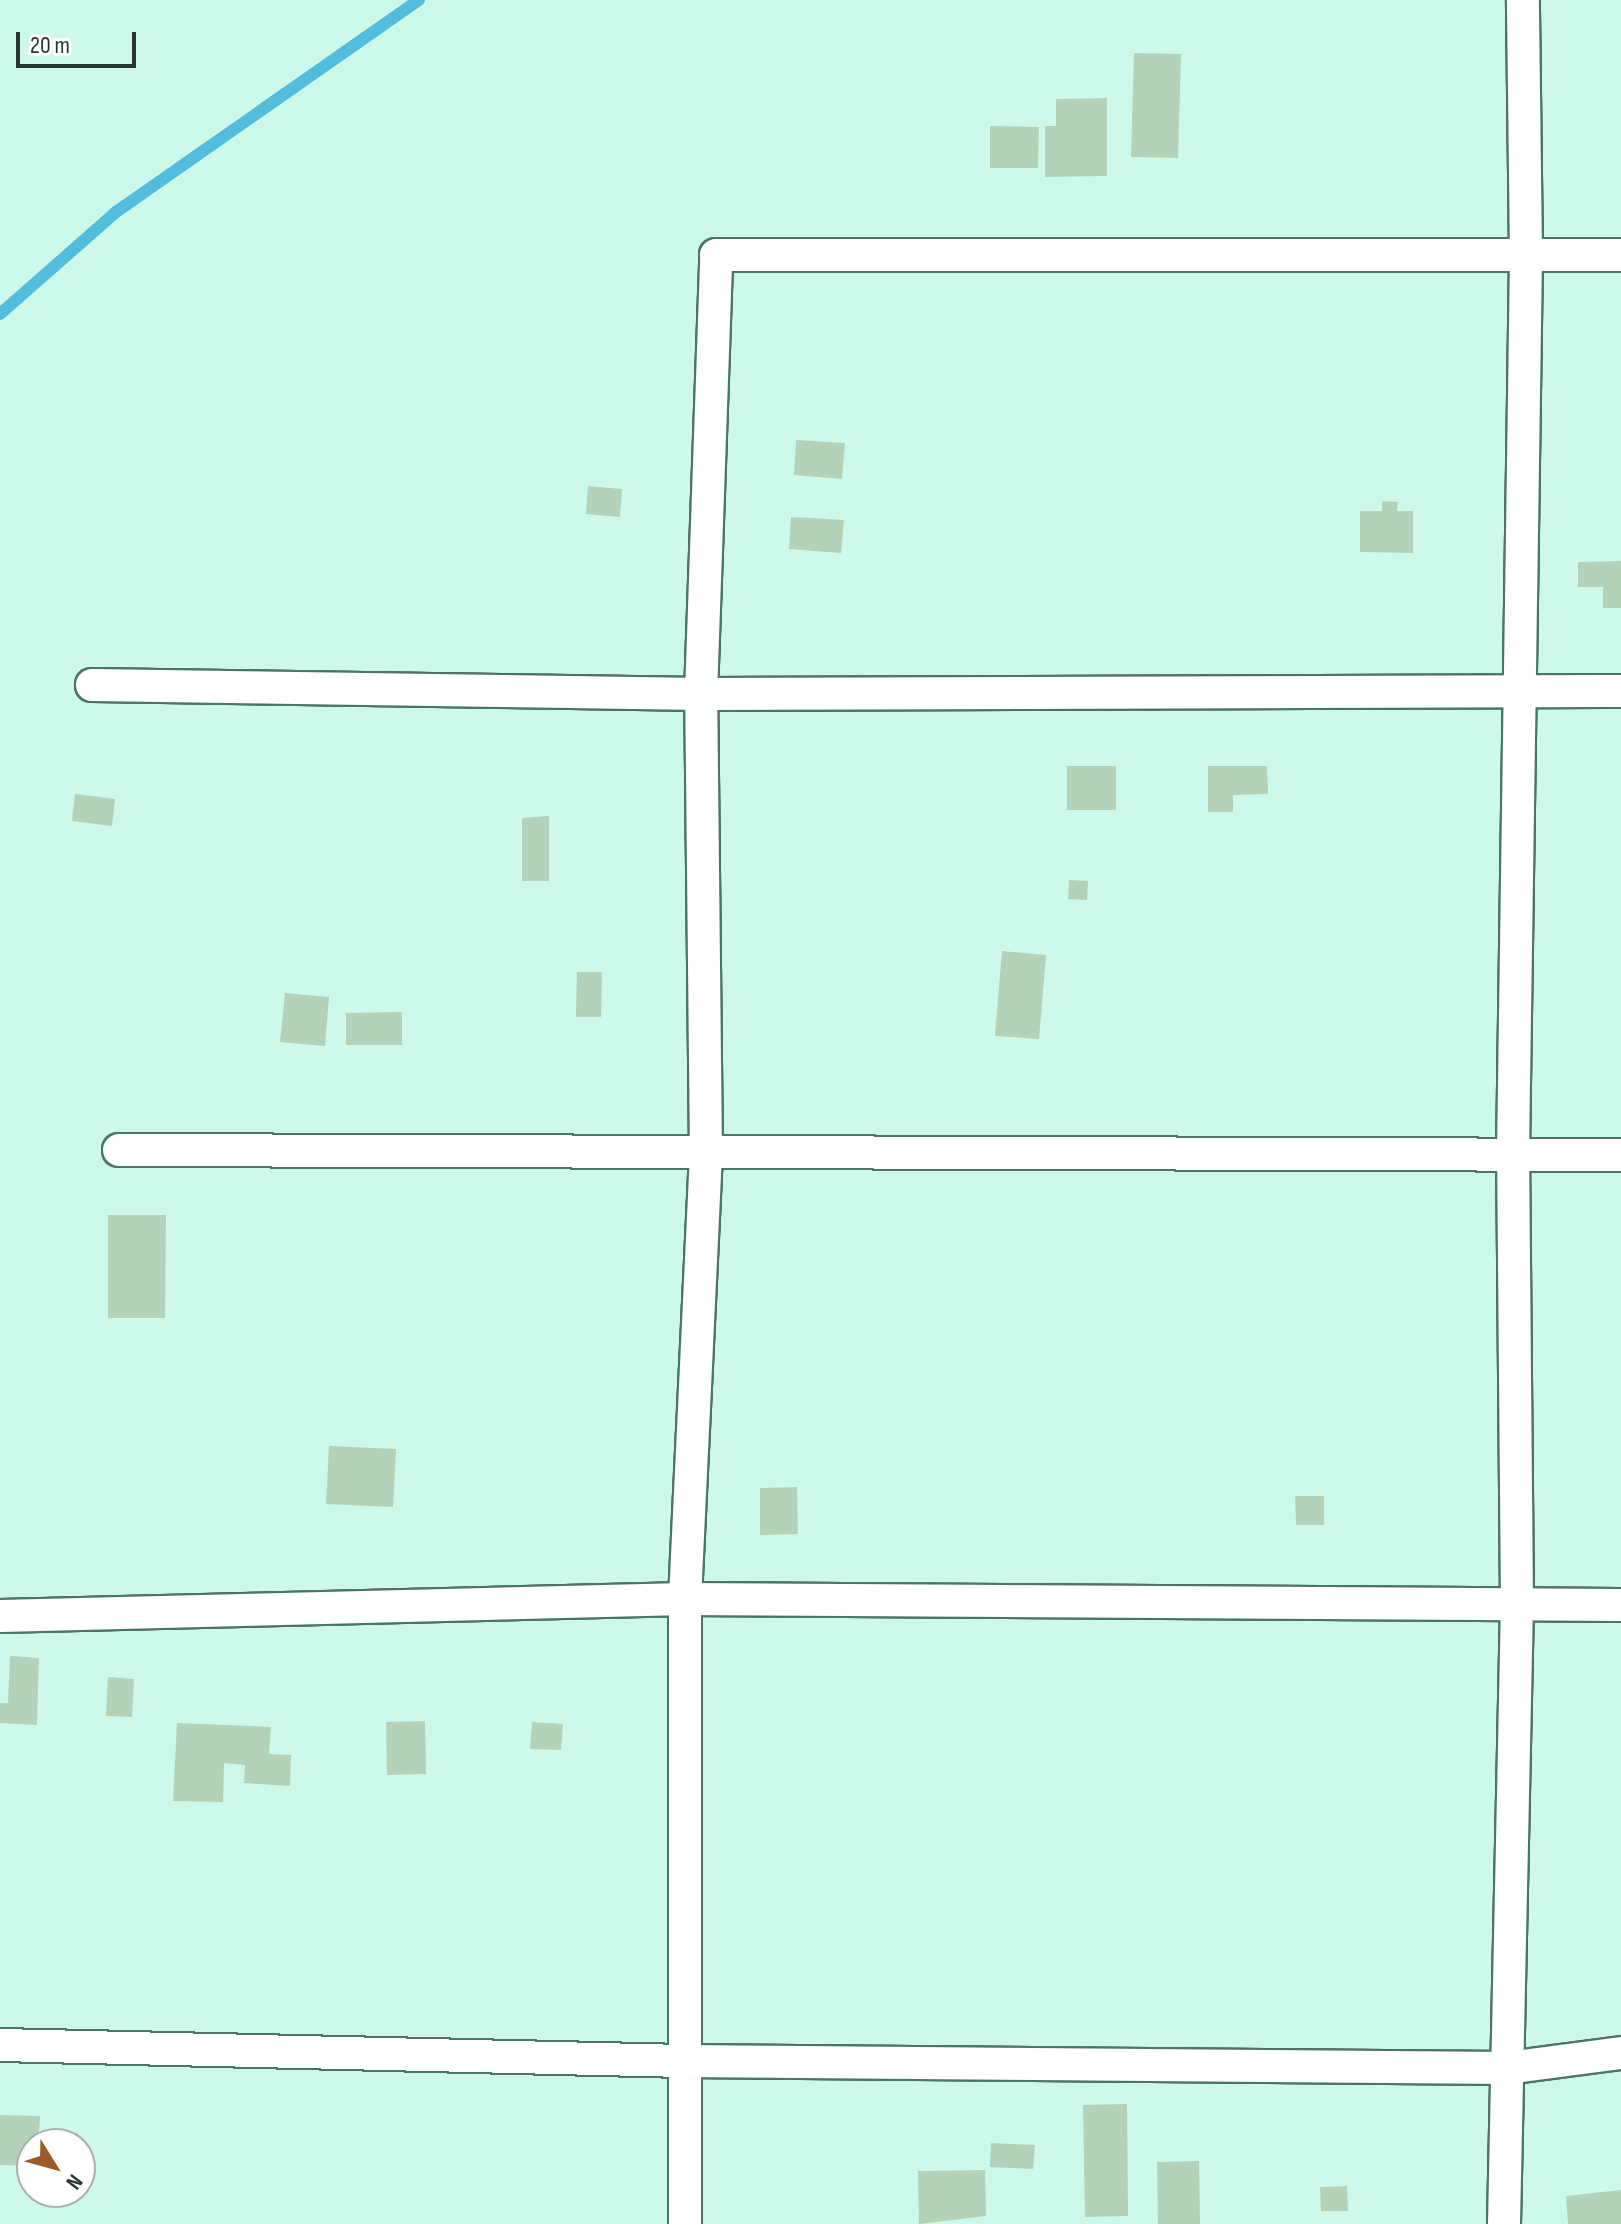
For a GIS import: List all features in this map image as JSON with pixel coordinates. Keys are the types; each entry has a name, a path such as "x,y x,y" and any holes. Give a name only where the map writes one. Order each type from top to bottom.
{"street":[{"path":"1504,2224 1517,1603 1513,1154 1517,689 1526,255 1523,0"},
{"path":"685,2224 685,1599 706,1155 701,694 716,255 1621,255"},
{"path":"92,685 701,694 1621,691"},
{"path":"119,1150 706,1155 1621,1155"},
{"path":"0,1616 685,1599 1621,1605"},
{"path":"0,2045 683,2061 1507,2068 1621,2053"}],"building":[{"path":"1134,53 1181,54 1178,158 1131,157"},
{"path":"1107,98 1107,176 1045,177 1045,126 1056,126 1056,99"},
{"path":"990,126 1039,127 1038,168 990,168"},
{"path":"796,440 845,443 842,479 794,475"},
{"path":"588,486 622,489 620,517 586,514"},
{"path":"1382,501 1398,502 1397,511 1413,511 1413,553 1360,552 1360,511 1382,511"},
{"path":"791,517 844,520 841,553 789,549"},
{"path":"1621,561 1621,608 1603,608 1603,587 1578,587 1578,562"},
{"path":"1067,766 1116,766 1116,810 1067,810"},
{"path":"1208,766 1267,766 1268,794 1233,795 1233,812 1208,812"},
{"path":"75,794 115,799 112,826 72,821"},
{"path":"549,816 549,881 522,881 522,818"},
{"path":"1069,880 1088,881 1087,900 1068,899"},
{"path":"1002,951 1046,955 1039,1039 995,1036"},
{"path":"577,972 602,972 601,1017 576,1017"},
{"path":"285,993 329,997 325,1046 280,1042"},
{"path":"402,1012 402,1045 346,1045 346,1013"},
{"path":"108,1215 166,1215 165,1318 108,1318"},
{"path":"329,1446 396,1449 393,1507 326,1504"},
{"path":"797,1487 798,1534 760,1535 760,1488"},
{"path":"1295,1496 1324,1496 1324,1525 1296,1525"},
{"path":"10,1656 39,1658 37,1725 0,1723 0,1703 8,1703"},
{"path":"108,1677 134,1679 132,1717 106,1716"},
{"path":"425,1721 426,1774 387,1775 386,1722"},
{"path":"532,1722 563,1724 561,1750 530,1749"},
{"path":"177,1723 271,1727 269,1754 291,1755 290,1786 244,1783 245,1765 224,1763 223,1802 173,1801"},
{"path":"1127,2104 1128,2216 1085,2217 1083,2105"},
{"path":"0,2115 40,2116 39,2128 16,2128 16,2166 0,2165"},
{"path":"991,2143 1035,2145 1033,2169 990,2167"},
{"path":"1199,2161 1200,2224 1158,2224 1157,2162"},
{"path":"985,2170 986,2216 919,2224 918,2171"},
{"path":"1347,2186 1348,2211 1321,2211 1320,2187"},
{"path":"1621,2190 1621,2224 1568,2224 1566,2196"}],"waterway":[{"path":"0,314 116,212 419,0"}]}
